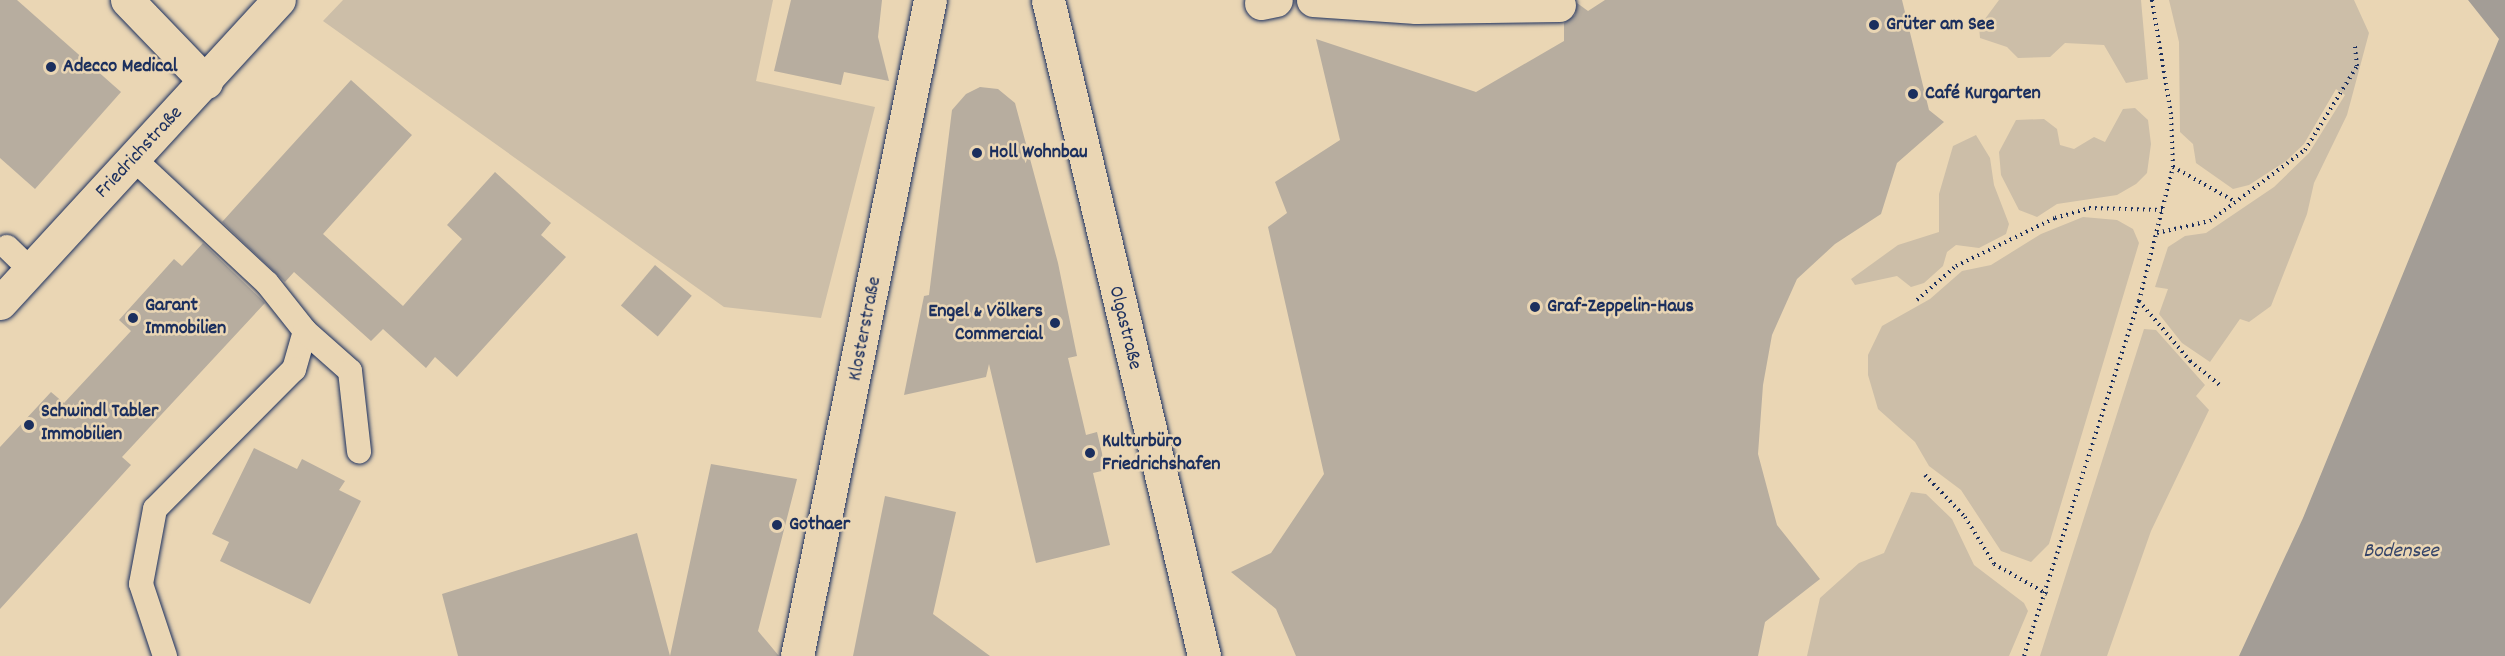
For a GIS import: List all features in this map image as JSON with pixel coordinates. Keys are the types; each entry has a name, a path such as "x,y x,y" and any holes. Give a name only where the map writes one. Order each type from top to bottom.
{"street":[{"path":"127,0 206,81"},
{"name":"Friedrichstraße","path":"0,303 135,160 279,0"},
{"name":"Klosterstraße","path":"797,656 930,0"},
{"name":"Olgastraße","path":"1048,0 1204,656"},
{"path":"1313,0 1417,4 1559,5"}],"lane":[{"path":"135,160 267,283 305,331 350,371 359,451"},
{"path":"7,246 31,270"},
{"path":"165,656 141,584 154,509 294,369 305,331"}],"path":[{"path":"2024,656 2047,594 2139,302 2174,167 2171,114 2152,0"},
{"path":"2157,233 2210,220 2305,150 2357,66 2355,46"},
{"path":"2174,167 2234,201"},
{"path":"1917,300 1956,266 2055,218 2089,208 2163,210"},
{"path":"2139,302 2190,361 2221,386"},
{"path":"1925,475 1965,517 1994,564 2047,594"}],"shaded area":[{"path":"343,0 773,0 756,81 875,107 821,318 724,307 323,21"},
{"path":"1999,0 2141,0 2148,79 2126,83 2104,45 2065,43 2050,57 2018,58 2007,47 1980,38 1979,27"},
{"path":"2169,0 2354,0 2369,33 2347,115 2314,183 2307,214 2271,306 2249,322 2240,319 2210,362 2182,343 2159,314 2168,289 2155,287 2168,247 2185,236 2206,233 2274,187 2309,153 2345,95 2336,89 2304,144 2286,161 2249,185 2233,189 2196,163 2193,144 2180,132 2179,42"},
{"path":"2135,108 2148,120 2151,144 2147,173 2136,184 2117,195 2057,204 2037,217 2019,210 2001,175 1999,152 2016,120 2044,119 2057,129 2060,145 2074,149 2094,137 2105,142 2123,109"},
{"path":"1976,135 1990,158 1994,185 2009,224 2006,234 1979,248 1956,245 1947,252 1943,266 1924,283 1911,287 1897,276 1855,285 1851,279 1898,245 1939,232 1939,194 1953,146"},
{"path":"2083,217 2117,220 2133,229 2139,243 2049,544 2031,562 2001,551 1961,490 1929,466 1915,442 1878,409 1868,375 1868,355 1882,326 1930,299 1962,271 1991,265 2041,234"},
{"path":"2144,329 2156,330 2205,385 2196,396 2209,410 2151,531 2107,656 2040,656"},
{"path":"1911,492 1926,494 1952,519 1974,565 2024,603 2028,611 2009,656 1807,656 1820,598 1859,563 1884,553"}],"water":[{"name":"Bodensee","path":"2468,0 2505,0 2505,656 2239,656 2303,518 2499,39"}],"building":[{"path":"0,0 17,0 121,92 35,189 0,158"},
{"path":"791,0 882,0 878,37 889,81 844,72 841,85 774,71"},
{"name":"Graf-Zeppelin-Haus","path":"1605,0 1902,0 1929,110 1944,122 1897,163 1881,214 1835,244 1797,279 1772,335 1763,385 1758,454 1777,525 1820,579 1765,622 1758,656 1296,656 1276,609 1231,572 1271,553 1324,474 1268,227 1287,213 1275,182 1340,140 1316,39 1476,92 1564,41 1564,23 1575,15 1577,3 1588,11"},
{"path":"351,80 412,135 323,234 403,306 462,239 447,225 495,172 551,223 541,235 566,257 457,377 435,357 426,368 383,329 371,341 294,272 285,282 222,222"},
{"path":"980,87 998,89 1015,103 1058,263 1077,356 1068,358 1086,435 1097,432 1106,470 1093,473 1110,545 1036,563 989,364 986,377 904,395 924,296 929,295 952,110 966,94"},
{"path":"203,243 265,303 122,457 131,465 0,609 0,447 51,392 64,403 131,331 119,320 174,259 182,266"},
{"path":"655,265 692,296 658,336 621,306"},
{"path":"254,448 297,469 302,459 345,481 339,490 361,501 310,604 220,561 229,542 212,534"},
{"path":"711,464 797,479 758,631 779,656 670,656"},
{"path":"885,496 956,512 933,614 990,656 853,656"},
{"path":"637,533 670,656 458,656 442,594"}],"place":[{"name":"Grüter am See","path":"1874,25"},
{"name":"Adecco Medical","path":"51,67"},
{"name":"Café Kurgarten","path":"1913,94"},
{"name":"Holl Wohnbau","path":"977,153"},
{"name":"Graf-Zeppelin-Haus","path":"1535,307"},
{"name":"Garant Immobilien","path":"133,318"},
{"name":"Engel & Völkers Commercial","path":"1055,323"},
{"name":"Schwindl Tabler Immobilien","path":"29,425"},
{"name":"Kulturbüro Friedrichshafen","path":"1090,453"},
{"name":"Gothaer","path":"777,525"}]}
